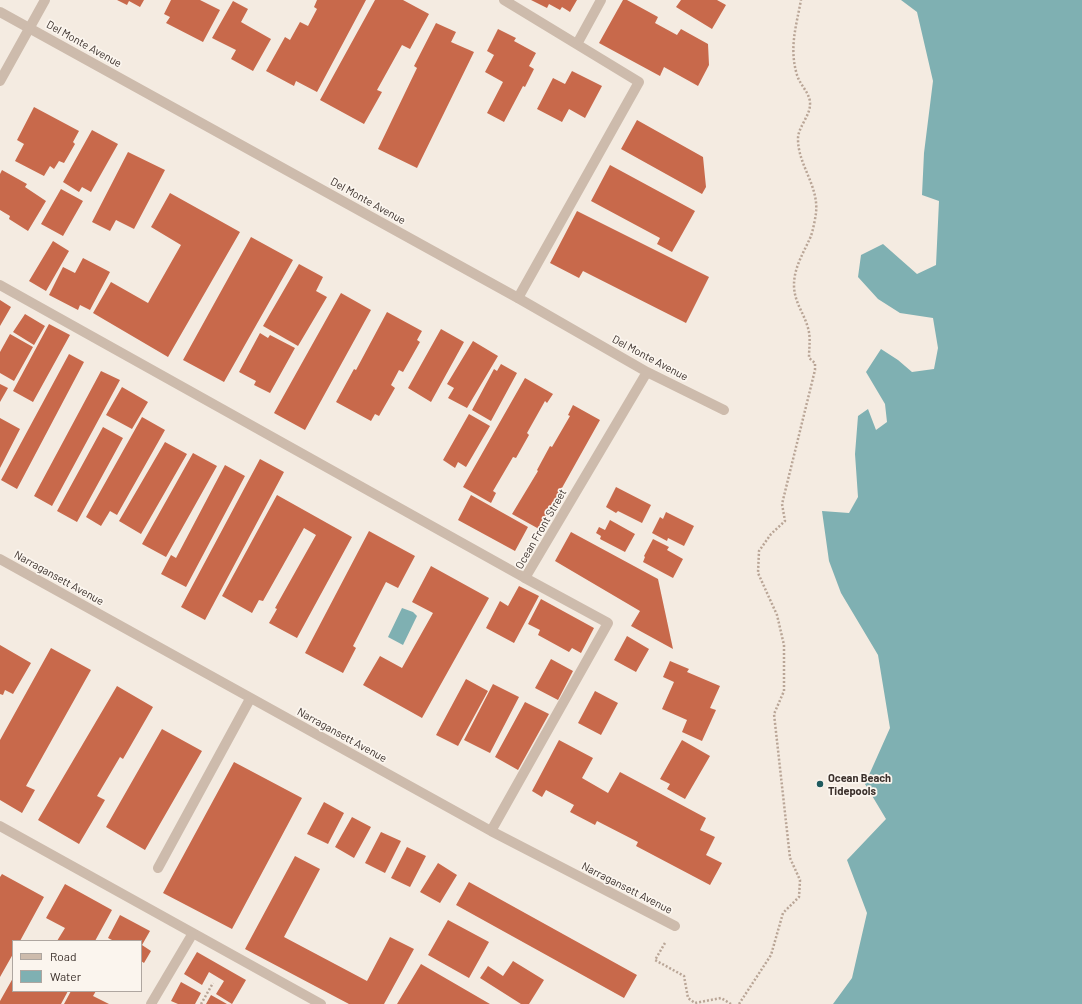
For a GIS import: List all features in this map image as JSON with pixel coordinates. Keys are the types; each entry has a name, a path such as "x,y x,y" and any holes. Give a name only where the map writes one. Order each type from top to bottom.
{"street":[{"path":"0,81 45,0"},
{"path":"504,0 639,82 518,298"},
{"path":"577,44 601,0"},
{"name":"Del Monte Avenue","path":"0,12 30,27 518,298 647,372 724,410"},
{"path":"0,285 525,578"},
{"name":"Ocean Front Street","path":"491,831 608,624 525,578 647,372"},
{"name":"Narragansett Avenue","path":"0,559 250,699 491,831 675,926"},
{"path":"158,868 250,699"},
{"path":"0,826 321,1004"},
{"path":"151,1004 193,933"}],"path":[{"path":"739,1004 771,955 783,913 799,896 800,880 790,858 774,714 784,691 784,645 777,615 758,573 759,551 771,534 785,521 782,504 815,370 815,363 809,358 811,338 808,326 797,304 794,285 798,263 811,235 816,211 813,184 800,152 798,138 802,125 809,111 810,103 808,94 798,78 792,49 801,0"},
{"path":"655,960 684,976 688,998 695,1003 721,998 731,1004"},
{"path":"201,1004 213,983"}],"water":[{"path":"901,0 1082,0 1082,1004 833,1004 852,978 867,913 847,860 886,819 865,784 890,728 878,655 841,593 829,561 822,511 849,513 858,497 855,454 858,416 868,409 876,430 887,422 885,404 866,372 881,349 898,360 912,372 934,369 938,348 933,318 900,313 878,299 858,277 861,255 883,244 917,274 936,265 939,201 922,195 924,153 933,81 917,12"},
{"path":"402,608 413,612 417,616 403,645 388,637"}],"building":[{"path":"117,0 144,0 140,7 129,1 127,5"},
{"path":"171,0 200,0 220,10 203,42 166,23 170,17 164,14"},
{"path":"317,0 366,0 317,92 296,81 294,86 266,71 285,37 290,40 300,22 308,26 317,9 314,7"},
{"path":"375,0 403,0 429,14 410,49 402,45 377,90 382,92 364,124 320,100"},
{"path":"531,0 577,0 570,12 562,7 560,10 549,4 547,8"},
{"path":"623,0 627,0 658,17 655,23 677,35 681,29 708,44 709,65 698,86 664,67 660,76 599,43"},
{"path":"681,0 717,0 726,5 712,29 676,7"},
{"path":"233,1 248,9 241,22 271,39 253,71 231,59 236,50 212,38"},
{"path":"436,23 456,32 451,42 474,52 417,168 378,149 417,68 414,66"},
{"path":"498,29 516,38 514,41 536,53 529,66 534,69 504,122 487,113 503,82 485,72 494,55 487,51"},
{"path":"572,71 602,86 585,118 569,109 562,122 537,109 553,78 565,84"},
{"path":"34,107 79,131 73,142 75,144 64,163 59,161 54,169 50,166 44,176 15,161 24,144 17,140"},
{"path":"637,120 703,157 706,187 702,194 621,149"},
{"path":"92,130 118,144 91,192 82,187 79,192 63,182"},
{"path":"128,152 165,170 134,229 116,220 110,231 92,222"},
{"path":"610,165 695,211 672,252 657,244 660,238 591,201"},
{"path":"2,170 27,184 25,187 46,201 28,231 9,219 10,216 0,210 0,174"},
{"path":"61,189 83,201 63,236 41,224"},
{"path":"170,193 240,232 168,357 93,313 111,282 148,303 181,245 151,227"},
{"path":"577,211 709,277 686,323 583,271 579,278 550,263"},
{"path":"251,237 293,260 224,382 183,360"},
{"path":"53,241 69,251 46,291 29,281"},
{"path":"83,258 110,272 90,310 80,305 78,310 49,295 63,267 75,273"},
{"path":"299,264 323,277 316,291 327,297 298,346 263,326"},
{"path":"341,293 371,310 305,430 274,413"},
{"path":"0,300 11,307 0,326"},
{"path":"387,312 422,331 417,340 420,342 403,372 399,370 391,385 395,388 379,416 375,414 371,421 336,402 354,369 356,370"},
{"path":"25,314 45,326 34,345 13,332"},
{"path":"49,324 70,335 33,402 13,391"},
{"path":"441,329 464,342 431,402 408,388"},
{"path":"260,333 268,338 270,335 295,348 270,393 254,385 256,381 239,372"},
{"path":"10,334 33,347 14,381 0,373 0,352"},
{"path":"473,341 498,356 467,408 448,398 454,388 447,384"},
{"path":"69,354 84,362 17,489 1,480"},
{"path":"501,364 517,373 491,421 472,410 494,369 497,371"},
{"path":"101,371 120,380 52,506 34,496"},
{"path":"525,378 553,394 547,403 545,401 527,433 529,435 516,458 513,457 493,491 496,493 491,503 463,487"},
{"path":"0,384 8,388 0,402"},
{"path":"122,387 148,402 132,429 106,415"},
{"path":"573,405 600,420 539,529 512,514 538,471 537,470 550,446 552,447 570,416 568,415"},
{"path":"469,414 490,426 466,467 458,462 455,468 443,460"},
{"path":"142,417 165,430 117,515 110,511 101,526 86,517"},
{"path":"0,418 20,429 0,468"},
{"path":"103,427 123,438 77,522 57,511"},
{"path":"165,442 187,454 141,534 119,521"},
{"path":"193,453 217,466 166,557 142,544"},
{"path":"260,459 284,472 205,620 181,607"},
{"path":"225,465 245,476 186,587 161,574 171,555 176,558"},
{"path":"616,487 651,505 642,523 618,511 616,513 606,507"},
{"path":"277,495 352,537 297,638 269,623 277,609 275,608 316,535 304,528 263,601 259,600 252,613 222,596"},
{"path":"471,495 528,527 515,551 458,520"},
{"path":"666,512 694,526 684,546 668,538 667,541 652,533 660,517 663,519"},
{"path":"610,520 635,534 625,552 600,539 601,536 596,533 599,527 605,530"},
{"path":"369,531 415,556 398,588 386,582 353,646 356,648 343,673 305,653"},
{"path":"571,532 658,579 673,649 631,626 640,611 555,561"},
{"path":"653,539 669,547 667,550 683,559 673,578 643,562 644,556"},
{"path":"431,566 489,598 422,718 363,685 380,656 402,668 433,613 412,602"},
{"path":"519,586 539,596 514,643 486,628 500,601 508,606"},
{"path":"541,599 594,628 581,653 572,648 569,652 538,635 540,630 528,624"},
{"path":"627,636 649,649 636,672 614,660"},
{"path":"0,645 31,663 13,694 5,690 3,695 0,694"},
{"path":"51,648 91,670 26,786 35,790 22,813 0,800 0,740"},
{"path":"551,659 573,671 558,700 535,688"},
{"path":"670,661 689,669 687,672 720,686 710,708 716,710 702,741 682,732 687,720 662,709 674,682 663,677"},
{"path":"466,679 488,691 458,746 436,735"},
{"path":"493,684 519,697 490,753 464,740"},
{"path":"117,686 153,707 123,759 120,757 97,796 105,800 79,844 38,820"},
{"path":"595,691 618,703 601,735 578,723"},
{"path":"525,702 549,714 518,770 495,757"},
{"path":"162,729 202,751 145,850 106,827"},
{"path":"559,740 593,758 582,778 608,793 620,772 706,818 700,830 715,837 706,855 722,863 710,885 636,846 638,842 597,821 595,825 570,812 574,805 546,790 542,797 532,791"},
{"path":"682,740 710,756 685,799 667,789 670,784 660,779"},
{"path":"234,762 302,798 232,929 163,893"},
{"path":"324,802 344,813 328,844 307,834"},
{"path":"352,817 371,827 354,858 335,847"},
{"path":"381,832 401,841 385,873 365,863"},
{"path":"407,847 426,856 410,887 391,878"},
{"path":"295,856 320,869 284,937 367,981 390,937 414,949 384,1004 349,1004 245,949"},
{"path":"438,863 457,875 440,903 420,892"},
{"path":"2,874 44,897 21,940 12,940 12,956 0,977 0,877"},
{"path":"469,882 637,975 624,998 456,905"},
{"path":"65,884 112,910 96,940 58,940 65,928 46,918"},
{"path":"120,915 150,931 142,945 142,940 112,940 108,938"},
{"path":"448,920 489,942 469,978 428,955"},
{"path":"142,945 151,951 144,963 142,962"},
{"path":"197,952 246,980 232,1004 216,994 224,981 209,972 202,985 184,974"},
{"path":"513,961 544,980 529,1004 521,1004 480,978 488,966 503,976"},
{"path":"421,964 490,1004 397,1004"},
{"path":"12,980 12,992 67,992 61,1004 0,1004 0,1001"},
{"path":"181,982 201,993 195,1004 178,1004 171,1001"},
{"path":"70,992 95,992 93,996 109,1004 64,1004"},
{"path":"211,995 227,1004 206,1004"}],"place":[{"name":"Ocean Beach Tidepools","path":"820,784"}]}
